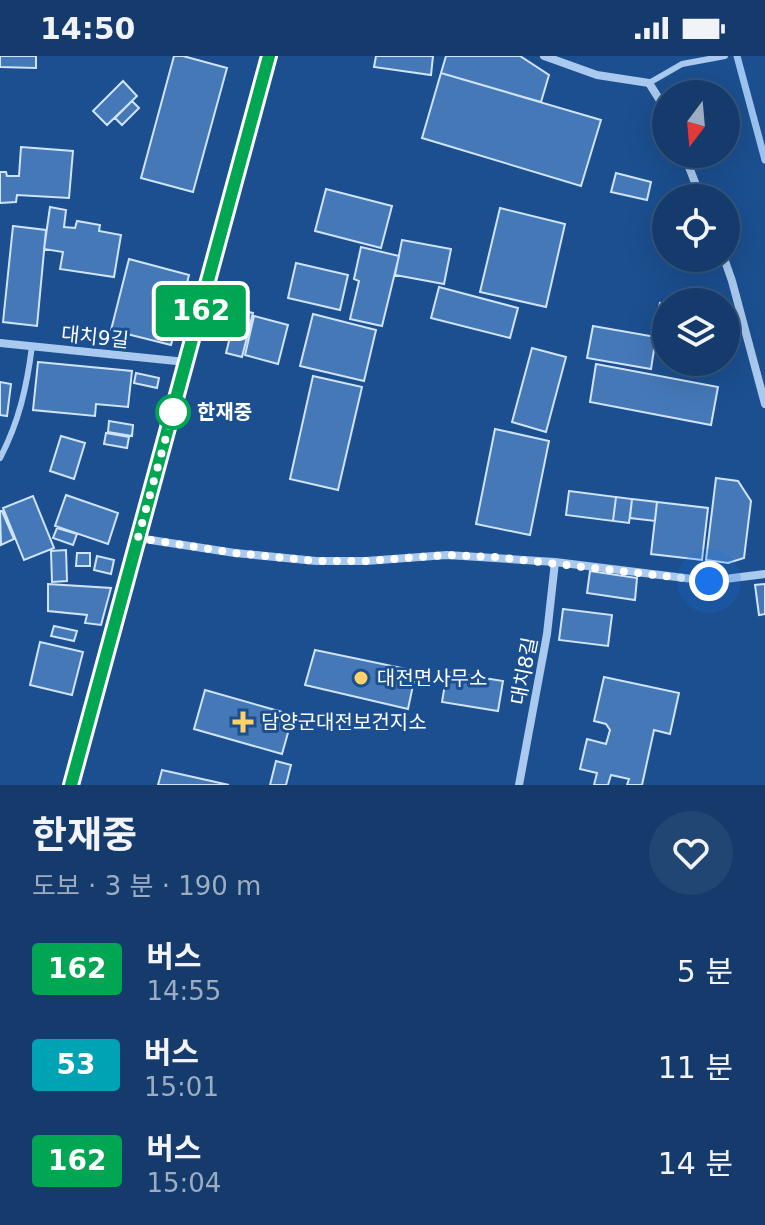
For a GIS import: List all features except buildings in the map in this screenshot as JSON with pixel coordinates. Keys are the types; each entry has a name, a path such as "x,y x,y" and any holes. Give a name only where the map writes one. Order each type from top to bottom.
{"street":[{"path":"71,785 269,56"},
{"path":"544,56 597,75 649,83 652,88"},
{"path":"729,272 765,404"},
{"name":"대치9길","path":"0,343 187,363"},
{"path":"138,538 235,553 316,561 447,555 555,562 709,581 765,574"},
{"name":"대치8길","path":"519,785 547,634 555,562"}],"lane":[{"path":"649,83 681,60 725,56"},
{"path":"0,458 26,390 32,346"}],"waterway":[{"path":"737,56 765,160"}],"bus line":[{"name":"162","path":"71,785 269,56"}],"place":[{"name":"한재중","path":"173,412"},
{"name":"대전면사무소","path":"361,678"},
{"name":"담양군대전보건지소","path":"243,722"}],"route":[{"path":"173,412 138,538 235,553 316,561 447,555 495,557 709,581"}]}
